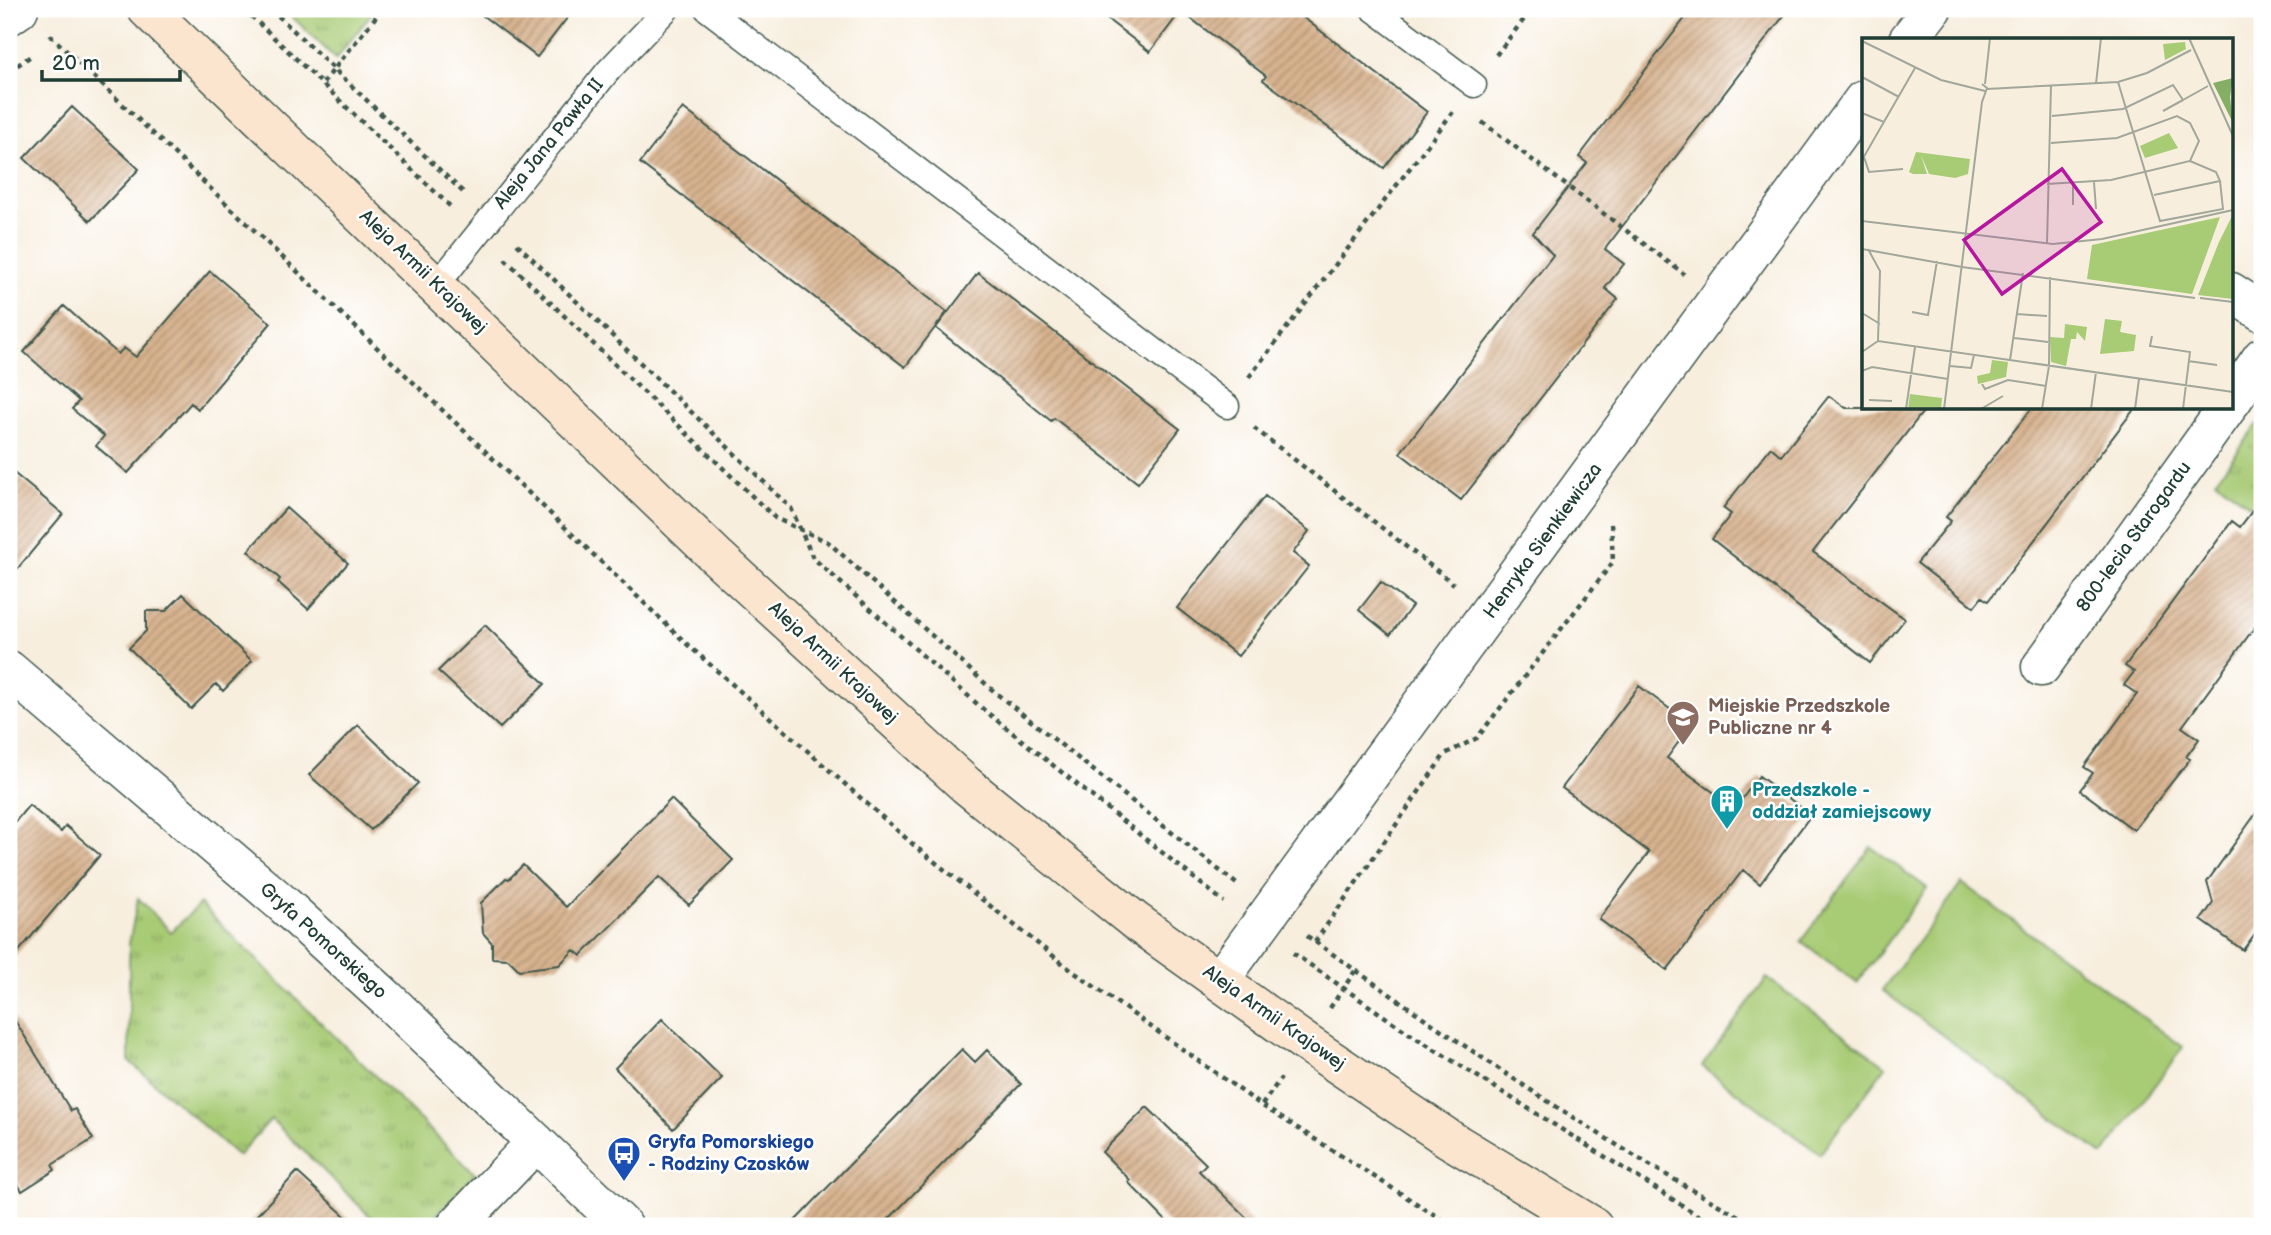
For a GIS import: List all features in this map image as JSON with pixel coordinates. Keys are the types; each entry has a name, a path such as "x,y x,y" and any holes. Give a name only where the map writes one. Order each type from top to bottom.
{"main road":[{"name":"Aleja Armii Krajowej","path":"147,9 716,556 966,785 1136,921 1306,1043 1449,1139 1593,1226"}],"street":[{"path":"9,16 19,9"},
{"path":"1910,38 1932,9"},
{"name":"Henryka Sienkiewicza","path":"1220,980 1862,101"},
{"path":"2232,293 2262,312"},
{"path":"2232,401 2262,357"},
{"name":"800-lecia Starogardu","path":"2040,667 2226,410"},
{"name":"Gryfa Pomorskiego","path":"9,670 283,904 623,1226"},
{"path":"456,1226 536,1142"}],"lane":[{"name":"Aleja Jana Pawła II","path":"437,285 608,71 667,9"},
{"path":"707,9 1227,406"},
{"path":"1373,9 1474,85"}],"path":[{"path":"244,9 791,508 813,558 984,710 1087,796 1264,920 1420,1016 1610,1141 1757,1226"},
{"path":"271,9 335,70 484,226 775,518 828,542 997,694 1264,920 1407,1032 1714,1226"},
{"path":"323,83 382,9"},
{"path":"1490,613 1227,406 1532,9"},
{"path":"48,33 688,645 916,846 1071,970 1261,1105 1452,1226"},
{"path":"1459,105 1719,300"}],"green space":[{"path":"284,9 375,9 336,59"},
{"path":"2262,419 2262,514 2216,480"},
{"path":"1871,847 1927,888 1857,983 1801,941"},
{"path":"1962,883 2183,1047 2103,1155 1882,990"},
{"path":"138,898 171,932 200,904 475,1174 426,1226 380,1226 271,1119 238,1156 129,1061 129,944"},
{"path":"1767,978 1886,1066 1820,1154 1702,1066"}],"building":[{"path":"474,9 574,9 537,57"},
{"path":"1094,9 1292,9 1427,112 1384,168 1263,80 1266,76 1181,11 1150,52"},
{"path":"1692,9 1789,9 1605,249 1624,264 1605,288 1618,299 1461,500 1400,453 1553,255 1533,233 1587,163 1579,157"},
{"path":"72,107 139,169 90,221 24,158"},
{"path":"683,108 947,312 905,367 640,163"},
{"path":"210,271 271,323 198,409 191,403 128,473 96,446 104,436 72,409 79,401 24,352 64,306 118,354 124,348 136,357"},
{"path":"978,273 1180,429 1138,483 1054,418 1051,421 936,328"},
{"path":"1829,396 1846,408 1924,410 1813,552 1905,619 1870,663 1712,539 1731,514 1723,508 1771,447 1781,456"},
{"path":"2030,410 2133,410 1988,601 1982,597 1974,607 1917,563 1951,521 1946,517"},
{"path":"9,469 63,514 9,579"},
{"path":"1265,496 1309,531 1293,553 1309,566 1238,656 1177,608"},
{"path":"2262,498 2262,617 2182,727 2199,739 2186,757 2190,759 2134,830 2080,790 2093,773 2084,767 2137,694 2124,685 2134,672 2125,666 2232,521 2240,527"},
{"path":"286,508 348,563 308,609 278,582 280,579 248,551"},
{"path":"1381,582 1412,606 1390,635 1359,610"},
{"path":"183,594 252,661 223,691 216,684 191,709 129,648 146,631 146,611 166,611"},
{"path":"485,625 545,684 500,728 438,671"},
{"name":"Przedszkole - oddział zamiejscowy","path":"1639,686 1691,725 1667,758 1735,808 1759,776 1811,815 1760,884 1743,870 1667,970 1599,919 1649,852 1562,788"},
{"path":"358,725 418,783 371,830 309,775"},
{"path":"671,799 733,860 689,905 659,877 581,956 574,950 559,965 519,970 508,959 492,958 492,943 483,933 481,903 506,878 509,879 523,865 566,907"},
{"path":"29,805 61,832 66,826 100,855 9,963 9,829"},
{"path":"2262,805 2262,924 2243,950 2201,920 2213,903 2207,882"},
{"path":"9,1011 71,1111 75,1109 93,1139 52,1165 55,1170 22,1191 9,1170"},
{"path":"662,1019 722,1078 673,1129 615,1068"},
{"path":"962,1049 975,1062 987,1050 1021,1084 882,1226 790,1226"},
{"path":"1147,1107 1206,1164 1199,1171 1255,1226 1171,1226 1128,1182 1130,1180 1102,1152"},
{"path":"297,1172 356,1226 247,1226"}],"place":[{"name":"Miejskie Przedszkole Publiczne nr 4","path":"1683,747"},
{"name":"Przedszkole - oddział zamiejscowy","path":"1727,831"},
{"name":"Gryfa Pomorskiego - Rodziny Czosków","path":"624,1183"}]}
